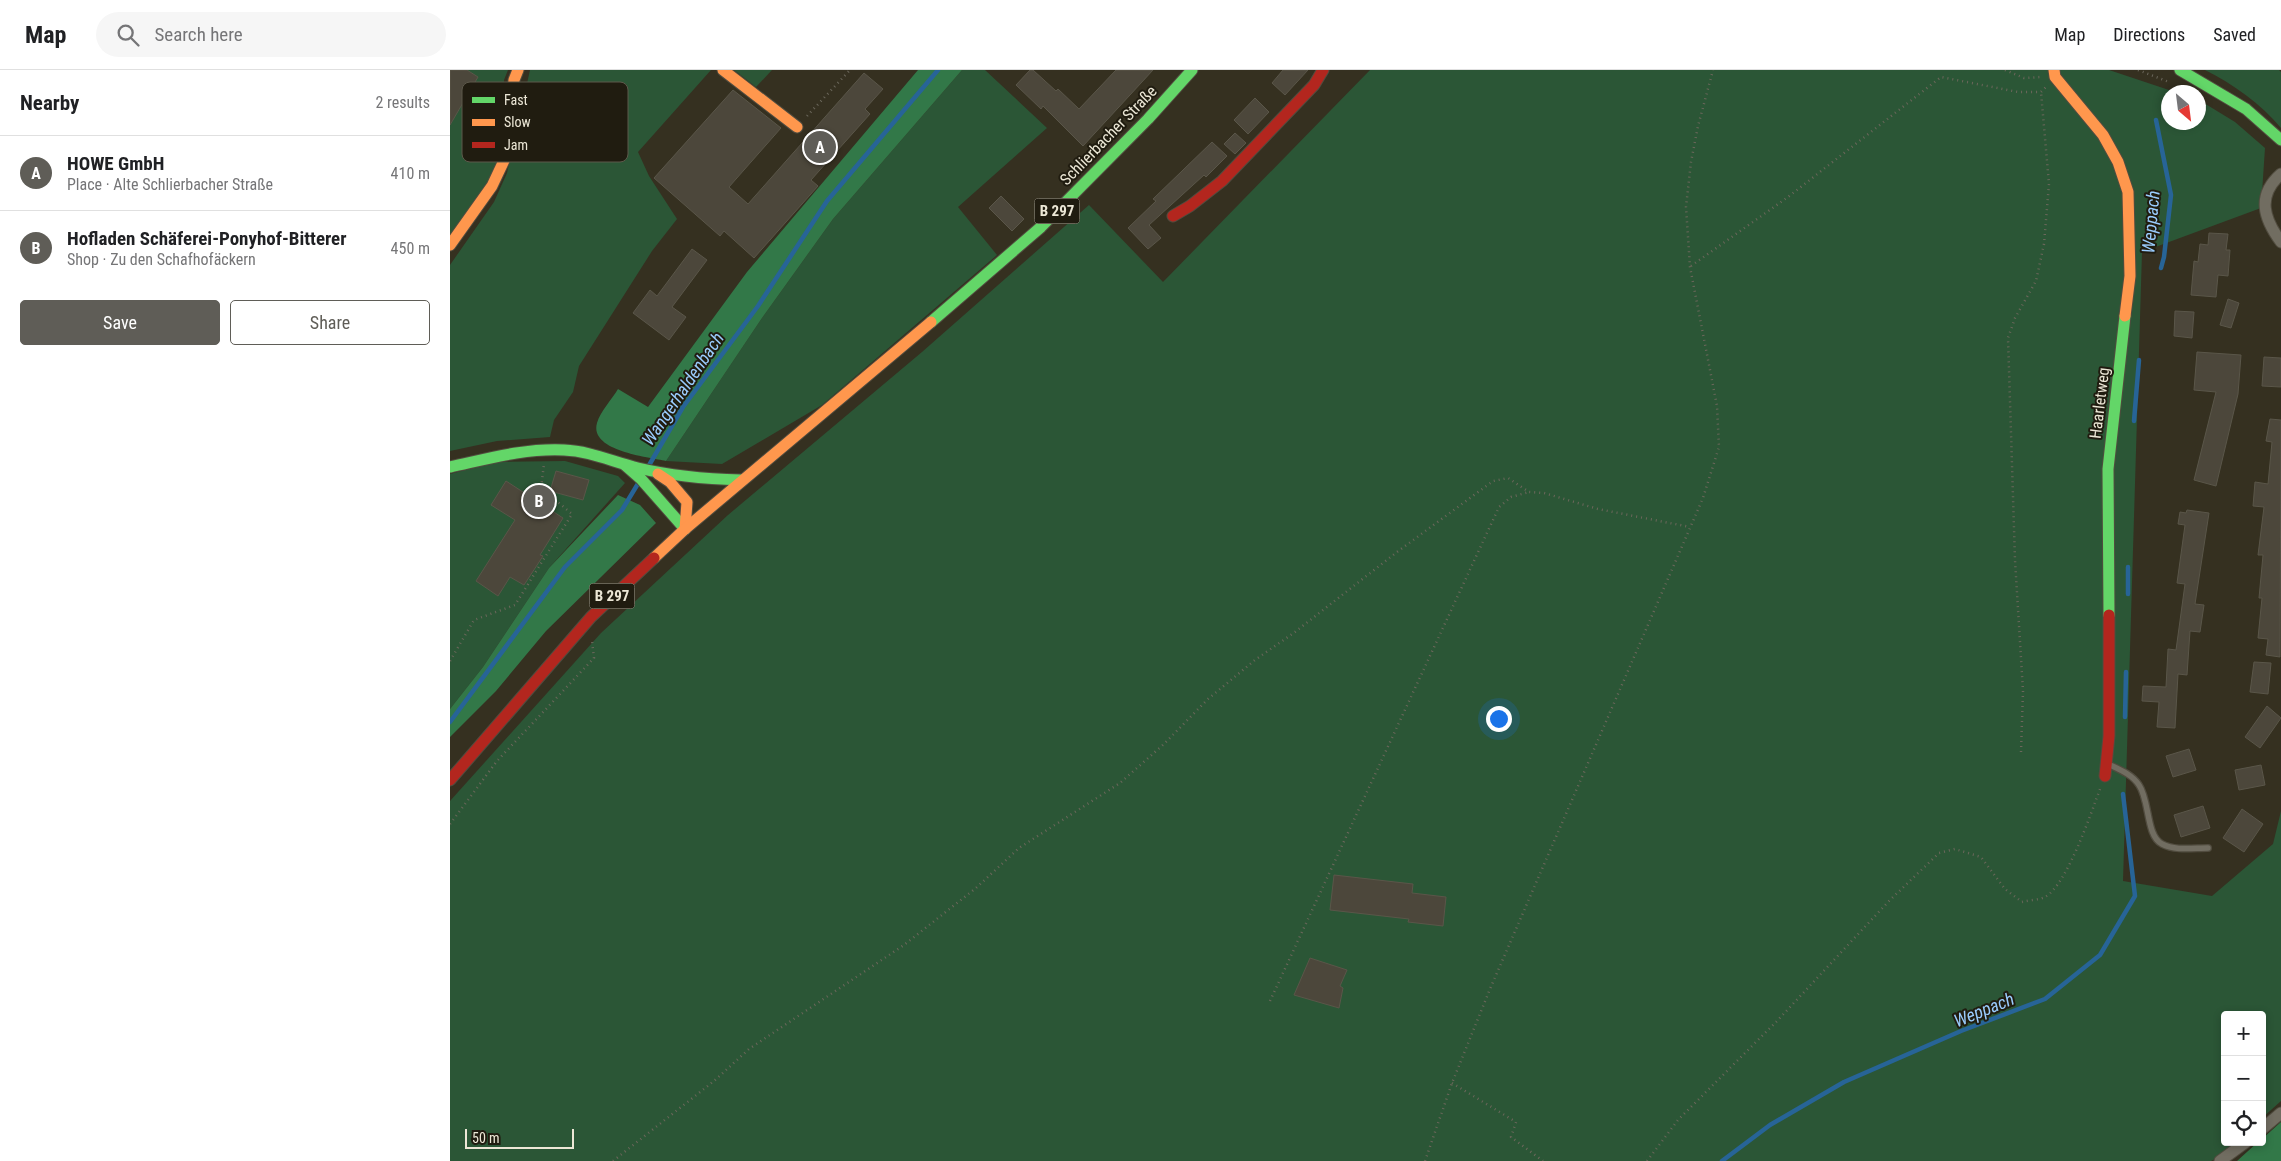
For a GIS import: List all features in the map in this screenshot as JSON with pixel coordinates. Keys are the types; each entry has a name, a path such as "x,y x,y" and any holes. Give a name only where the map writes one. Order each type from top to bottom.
{"street":[{"path":"514,82 518,70"},
{"path":"723,70 796,127"},
{"name":"Schlierbacher Straße","path":"741,480 910,340 1041,227 1148,119 1192,70"},
{"path":"1173,216 1193,206 1236,166 1298,101 1323,70"},
{"path":"2180,70 2235,99 2266,124 2281,140"},
{"name":"Haarletweg","path":"2055,73 2103,135 2118,162 2128,192 2130,276 2108,469 2109,736 2105,776"},
{"path":"450,245 492,186 503,162"},
{"path":"2281,174 2267,192 2264,207 2268,222 2281,242"},
{"path":"450,467 497,455 546,450 581,452 625,465 651,470 673,479 741,480"},
{"path":"625,465 657,497 684,529"},
{"path":"673,479 688,502 684,529"},
{"name":"B 297","path":"450,780 591,617 684,529 741,480"},
{"path":"2266,1126 2281,1113"},
{"path":"2220,1161 2241,1146"}],"lane":[{"path":"2107,763 2133,778 2139,785 2147,800 2152,834 2161,844 2176,848 2208,848"}],"path":[{"path":"796,127 850,70"},
{"path":"1425,1161 1452,1083 1490,989 1704,498 1719,447 1717,406 1690,267 1686,206 1691,162 1698,126 1713,70"},
{"path":"2005,70 2024,78 2055,73"},
{"path":"2138,70 2170,82"},
{"path":"2021,752 2023,691 2015,560 2008,338 2015,318 2036,281 2044,244 2048,184 2041,92 2055,73"},
{"path":"1690,267 1788,197 1941,77 2018,92 2041,92"},
{"path":"450,661 474,620 515,605 572,514 541,488 546,450"},
{"path":"613,1161 714,1081 749,1049 904,945 976,888 1019,848 1120,783 1164,744 1208,699 1254,660 1295,632 1493,481 1508,478 1529,492"},
{"path":"1270,1001 1499,507 1511,497 1529,492 1544,493 1598,509 1690,527"},
{"path":"450,824 497,761 594,658 591,617"},
{"path":"1647,1161 1678,1120 1777,1022 1889,901 1939,853 1955,849 1981,857 2005,889 2022,902 2045,897 2058,883 2073,857 2105,776"},
{"path":"1452,1083 1516,1122 1511,1137 1543,1161"}],"green space":[{"path":"450,70 508,70 504,82 462,82 462,162 497,162 489,183 450,235"},
{"path":"530,70 711,70 638,152 649,176 677,219 652,251 579,366 573,392 554,420 550,437 497,441 450,451 450,265 494,202 507,173 509,162 628,162 628,82 527,82"},
{"path":"734,70 772,70 756,87"},
{"path":"918,70 962,70 833,219 762,318 666,461 634,455 611,446 602,440 597,433 597,423 603,410 618,389 648,407 747,272"},
{"path":"962,70 985,70 1047,128 958,207 997,255 822,405 722,464 666,461 762,318 833,219"},
{"path":"1370,70 2109,70 2161,87 2161,130 2206,130 2206,104 2235,122 2265,148 2261,208 2142,252 2123,881 2212,896 2273,844 2281,811 2281,1101 2266,1114 2266,1011 2221,1011 2221,1146 2233,1146 2223,1155 2211,1161 450,1161 450,801 601,633 728,515 922,352 1089,205 1163,282"},
{"path":"2205,70 2279,70 2281,72 2281,128 2246,95"},
{"path":"565,461 618,476 625,483 549,568 483,667 450,709 450,474 496,462"},
{"path":"618,495 640,505 656,523 546,631 496,691 450,737 450,709 483,667 549,568"},
{"path":"2281,1122 2281,1161 2237,1161 2254,1146 2266,1146 2266,1135"}],"building":[{"path":"450,70 467,70 478,77 475,82 462,82 462,104 450,125"},
{"path":"1030,70 1033,70 1056,91 1058,89 1079,109 1116,70 1153,70 1083,146 1043,106 1041,109 1016,85"},
{"path":"1283,70 1308,70 1285,95 1272,83"},
{"path":"864,73 883,89 865,109 870,114 811,180 818,186 754,258 724,231 720,236 654,178 733,90 781,128 729,187 748,204"},
{"path":"1255,98 1269,112 1248,134 1234,120"},
{"path":"1235,133 1246,143 1235,154 1224,144"},
{"path":"1212,142 1227,156 1206,177 1204,175 1149,225 1161,238 1148,249 1128,228 1156,201 1153,199"},
{"path":"1001,196 1024,219 1012,231 989,208"},
{"path":"2209,233 2228,234 2226,250 2230,250 2228,276 2218,275 2216,297 2191,295 2194,261 2198,262 2200,244 2208,245"},
{"path":"692,249 707,260 672,307 686,317 669,340 633,313 650,290 657,296"},
{"path":"2228,299 2239,303 2231,328 2220,325"},
{"path":"2175,311 2194,312 2192,338 2174,336"},
{"path":"2197,352 2241,355 2238,394 2216,486 2194,480 2216,392 2194,390"},
{"path":"2264,357 2281,358 2281,387 2262,386"},
{"path":"2270,419 2281,420 2280,657 2266,655 2268,639 2258,638 2262,598 2259,598 2263,555 2258,555 2264,507 2253,506 2255,482 2268,484 2272,442 2266,441"},
{"path":"556,471 589,480 583,500 550,491"},
{"path":"506,481 563,518 540,555 543,556 524,585 510,577 498,596 476,581 515,520 491,505"},
{"path":"2187,510 2209,513 2195,604 2204,605 2200,632 2190,631 2187,675 2178,674 2175,728 2157,727 2159,702 2142,701 2143,686 2166,687 2168,649 2176,650 2185,584 2177,583 2185,525 2178,524 2180,512 2186,513"},
{"path":"2254,662 2271,663 2268,694 2250,692"},
{"path":"2267,706 2281,718 2260,748 2245,737"},
{"path":"2189,749 2196,770 2173,777 2166,756"},
{"path":"2261,765 2265,785 2239,790 2235,770"},
{"path":"2203,806 2210,828 2181,837 2174,815"},
{"path":"2242,809 2263,824 2244,852 2223,838"},
{"path":"1334,875 1413,884 1412,893 1446,897 1443,926 1408,922 1409,919 1330,910"},
{"path":"1310,958 1347,970 1340,986 1343,988 1339,1008 1294,995"}],"waterway":[{"name":"Wangerhaldenbach","path":"648,467 683,407 758,306 827,201 938,70"},
{"name":"Weppach","path":"2156,120 2171,195 2161,268"},
{"name":"Weppach","path":"2134,421 2139,360"},
{"name":"Wangerhaldenbach","path":"450,722 565,567 622,510 639,482"},
{"name":"Weppach","path":"2128,567 2128,594"},
{"name":"Weppach","path":"2125,717 2126,672"},
{"name":"Weppach","path":"1722,1161 1770,1125 1844,1082 1961,1031 2045,999 2100,955 2135,896 2123,794"}],"traffic: fast":[{"path":"931,322 1041,227 1148,119 1192,70"},
{"path":"2180,70 2246,109 2281,140"},
{"path":"2109,615 2108,469 2125,316"},
{"path":"450,467 521,452 564,450 583,452 638,468 664,473 702,478 741,480"},
{"path":"625,465 641,479 685,529"}],"traffic: slow":[{"path":"514,82 518,70"},
{"path":"723,70 797,127"},
{"path":"2054,70 2055,77 2103,135 2118,162 2128,192 2130,276 2125,316"},
{"path":"450,245 492,186 503,162"},
{"path":"654,558 685,529 931,322"},
{"path":"658,474 670,482 687,502 685,529"}],"traffic: jam":[{"path":"1173,216 1190,206 1222,181 1314,85 1323,70"},
{"path":"450,780 591,617 654,558"},
{"path":"2105,776 2109,736 2109,615"}],"place":[{"name":"HOWE GmbH","path":"820,147"},
{"name":"Hofladen Schäferei-Ponyhof-Bitterer","path":"539,501"}]}
